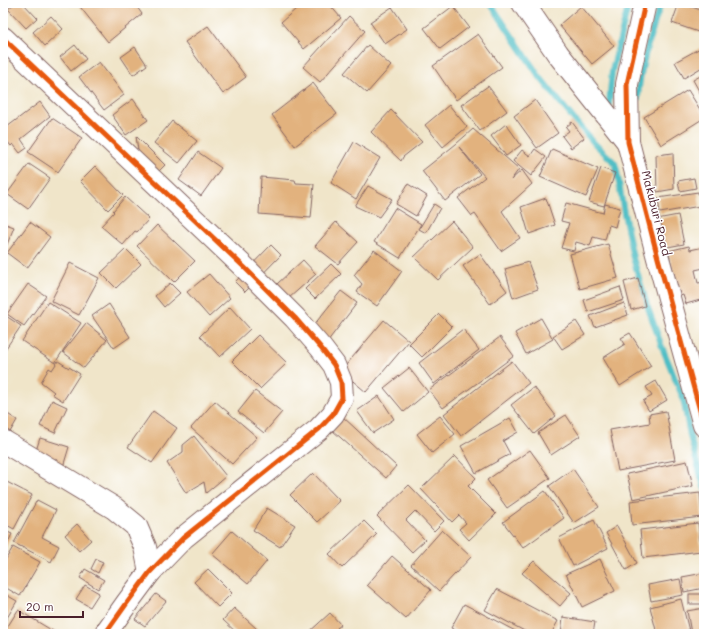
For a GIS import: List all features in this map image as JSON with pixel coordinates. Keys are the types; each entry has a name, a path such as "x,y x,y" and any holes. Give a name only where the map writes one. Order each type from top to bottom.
{"street":[{"path":"523,3 558,54 628,142"},
{"name":"Makuburi Road","path":"645,3 627,84 628,142 704,425"},
{"path":"3,38 244,267 295,318 322,348 334,365 341,382 342,398 333,414 319,430 183,538 150,572 126,603 105,634"},
{"path":"3,441 114,508 136,526 145,547 150,572"}],"building":[{"path":"15,3 23,3 37,18 26,28 8,9"},
{"path":"77,3 134,3 142,14 108,42"},
{"path":"303,3 328,3 341,18 304,49 281,22"},
{"path":"679,3 704,11 704,34 672,23"},
{"path":"453,6 469,27 440,49 424,28"},
{"path":"581,6 614,46 592,64 559,25"},
{"path":"392,7 407,29 385,44 370,22"},
{"path":"51,16 63,29 45,46 33,32"},
{"path":"349,16 365,31 320,82 303,67"},
{"path":"208,26 246,77 223,94 185,42"},
{"path":"478,34 502,67 456,100 433,66"},
{"path":"75,45 86,59 71,71 60,57"},
{"path":"368,45 391,66 367,93 344,73"},
{"path":"704,46 704,66 684,78 675,62"},
{"path":"135,47 147,65 133,75 121,57"},
{"path":"99,62 124,95 104,110 79,77"},
{"path":"704,74 704,100 693,80"},
{"path":"313,83 337,114 295,146 272,115"},
{"path":"488,86 507,111 480,131 461,105"},
{"path":"688,90 704,118 661,145 644,117"},
{"path":"133,99 148,120 126,135 112,115"},
{"path":"535,100 558,133 537,148 514,116"},
{"path":"40,102 50,116 21,139 27,148 20,153 13,144 11,146 3,136 3,130"},
{"path":"449,105 467,127 443,147 425,125"},
{"path":"391,110 422,142 403,157 401,161 371,132"},
{"path":"52,118 82,138 58,172 28,152"},
{"path":"172,121 197,141 179,163 154,143"},
{"path":"572,122 584,138 571,148 562,136 569,131 566,127"},
{"path":"506,124 521,145 506,156 491,136"},
{"path":"473,129 519,169 511,180 522,170 532,184 502,211 520,238 501,251 475,214 472,216 458,198 485,177 459,147 480,174 445,201 422,171"},
{"path":"136,136 165,165 143,187"},
{"path":"354,142 380,158 356,199 331,183"},
{"path":"535,149 546,157 531,176 513,161 522,150 530,156"},
{"path":"552,149 598,169 586,197 540,177"},
{"path":"198,152 221,168 201,196 179,180"},
{"path":"673,153 674,189 657,192 656,155"},
{"path":"29,164 50,178 28,209 7,194"},
{"path":"95,166 123,195 108,210 80,181"},
{"path":"601,168 615,173 604,206 589,202"},
{"path":"261,177 295,180 296,183 314,184 311,218 259,214"},
{"path":"694,178 696,188 680,191 678,181"},
{"path":"3,183 8,185 3,196"},
{"path":"408,184 427,196 416,216 396,204"},
{"path":"368,186 392,199 379,217 355,206"},
{"path":"698,192 700,206 660,213 658,198"},
{"path":"125,197 149,219 137,232 135,231 123,245 101,226"},
{"path":"546,198 555,225 529,234 521,207"},
{"path":"566,203 603,213 605,204 620,208 615,227 609,225 605,240 593,237 590,246 576,242 574,251 561,248 569,223 561,221"},
{"path":"434,204 440,208 426,233 419,229"},
{"path":"395,208 421,224 400,258 374,242"},
{"path":"678,215 684,244 662,248 657,219"},
{"path":"452,221 473,247 438,280 414,257"},
{"path":"30,222 50,237 27,268 7,253"},
{"path":"336,222 358,242 338,264 315,246"},
{"path":"3,223 14,227 6,247 3,246"},
{"path":"157,225 195,261 174,282 137,246"},
{"path":"608,244 618,278 580,289 570,254"},
{"path":"271,245 281,255 245,292 235,282"},
{"path":"689,246 690,250 704,247 704,268 695,270 698,283 704,282 704,299 686,304 683,295 680,296 668,251"},
{"path":"126,249 141,264 116,288 101,273"},
{"path":"374,250 402,271 377,306 357,292 362,284 354,275"},
{"path":"480,254 507,291 490,304 463,266"},
{"path":"303,260 316,274 289,298 277,284"},
{"path":"528,262 538,289 513,298 505,269"},
{"path":"70,263 99,278 79,315 51,301"},
{"path":"331,264 341,274 315,299 305,289"},
{"path":"209,274 230,298 209,317 187,292"},
{"path":"638,278 645,306 631,310 624,282"},
{"path":"170,283 180,293 164,307 155,296"},
{"path":"28,284 46,296 24,326 7,314"},
{"path":"620,287 624,300 588,312 584,300"},
{"path":"341,291 357,303 327,342 310,330"},
{"path":"48,302 81,323 55,363 22,341"},
{"path":"624,303 628,315 595,327 590,316"},
{"path":"109,304 130,337 114,348 92,316"},
{"path":"230,307 250,329 220,357 200,336"},
{"path":"3,314 21,326 4,351 3,350"},
{"path":"439,314 452,327 422,357 409,344"},
{"path":"541,318 553,339 526,354 515,333"},
{"path":"384,320 409,341 366,392 341,371"},
{"path":"576,321 585,335 562,349 553,336"},
{"path":"86,323 107,340 84,368 63,352"},
{"path":"463,329 479,350 434,384 419,363"},
{"path":"630,333 651,366 620,386 603,358 625,344 621,338"},
{"path":"258,335 287,363 260,389 232,361"},
{"path":"500,337 514,356 443,408 429,390"},
{"path":"58,361 80,374 63,401 52,394 54,392 41,382 49,368 52,370"},
{"path":"512,361 529,383 461,436 444,414"},
{"path":"409,368 428,392 404,412 384,388"},
{"path":"656,381 667,400 649,411 643,401 652,396 646,387"},
{"path":"534,387 556,416 534,434 511,405"},
{"path":"255,391 282,412 264,433 238,412"},
{"path":"379,396 394,419 373,433 357,411"},
{"path":"52,400 67,407 55,433 40,426"},
{"path":"215,401 257,437 232,464 191,428"},
{"path":"3,411 17,420 6,439 3,437"},
{"path":"153,411 177,428 152,463 128,447"},
{"path":"666,411 675,460 618,471 610,430 650,423 649,414"},
{"path":"566,415 580,436 551,455 538,433"},
{"path":"440,416 455,434 432,453 417,434"},
{"path":"343,417 396,466 386,478 332,430"},
{"path":"510,418 518,432 503,441 510,454 476,473 461,446"},
{"path":"194,436 226,476 206,493 204,482 186,493 167,463 183,452 183,445"},
{"path":"40,438 69,447 63,467 34,457"},
{"path":"530,450 550,478 507,508 487,480"},
{"path":"455,456 476,478 468,486 496,514 469,540 459,529 466,523 459,515 452,522 421,489"},
{"path":"687,461 693,486 633,499 627,474"},
{"path":"573,469 599,507 574,523 549,486"},
{"path":"313,473 340,501 317,522 290,495"},
{"path":"3,480 32,495 14,529 3,523"},
{"path":"409,485 444,521 434,531 415,511 406,520 425,540 412,552 377,516"},
{"path":"545,491 564,518 523,548 503,522"},
{"path":"700,493 702,517 632,525 630,501"},
{"path":"37,500 56,510 42,537 59,546 51,562 14,543"},
{"path":"267,508 295,525 280,547 253,530"},
{"path":"594,520 608,548 573,566 559,538"},
{"path":"364,521 377,534 342,568 329,554"},
{"path":"698,523 701,551 643,558 640,530"},
{"path":"77,524 91,540 79,551 65,535"},
{"path":"617,526 637,563 626,570 606,533"},
{"path":"3,530 12,534 3,553"},
{"path":"442,530 471,557 439,591 411,565"},
{"path":"232,531 267,561 248,584 212,554"},
{"path":"13,547 40,562 20,596 3,586 3,564"},
{"path":"392,556 431,590 406,619 367,585"},
{"path":"96,559 103,562 98,573 91,569"},
{"path":"600,559 615,591 582,607 566,574"},
{"path":"534,561 571,593 560,606 522,573"},
{"path":"85,569 104,580 98,589 80,578"},
{"path":"208,569 232,593 218,607 194,582"},
{"path":"704,573 704,588 684,592 682,577"},
{"path":"680,579 683,595 651,601 648,585"},
{"path":"85,585 99,593 90,607 76,599"},
{"path":"497,589 558,621 551,634 530,634 485,610"},
{"path":"3,593 17,601 4,623 3,622"},
{"path":"156,594 166,601 145,626 135,619"},
{"path":"689,594 704,594 704,604 689,604"},
{"path":"681,599 689,631 677,634 657,634 650,607"},
{"path":"464,604 521,634 462,634 451,628"},
{"path":"234,608 257,629 253,634 238,634 223,620"},
{"path":"704,608 704,631 691,633 687,611"},
{"path":"18,610 58,634 3,634"},
{"path":"330,613 341,625 337,628 343,634 307,634"},
{"path":"563,617 595,622 593,634 561,634"}],"waterway":[{"path":"490,3 539,76 595,144 615,163 633,258 647,305 683,398 690,436 704,487"},
{"path":"609,104 612,71 629,3"},
{"path":"638,98 641,74 661,3"}],"cycle path":[{"path":"645,3 627,84 628,142 704,425"},
{"path":"3,38 244,267 295,318 334,365 341,382 342,398 333,414 319,429 183,538 150,572 105,634"}]}
